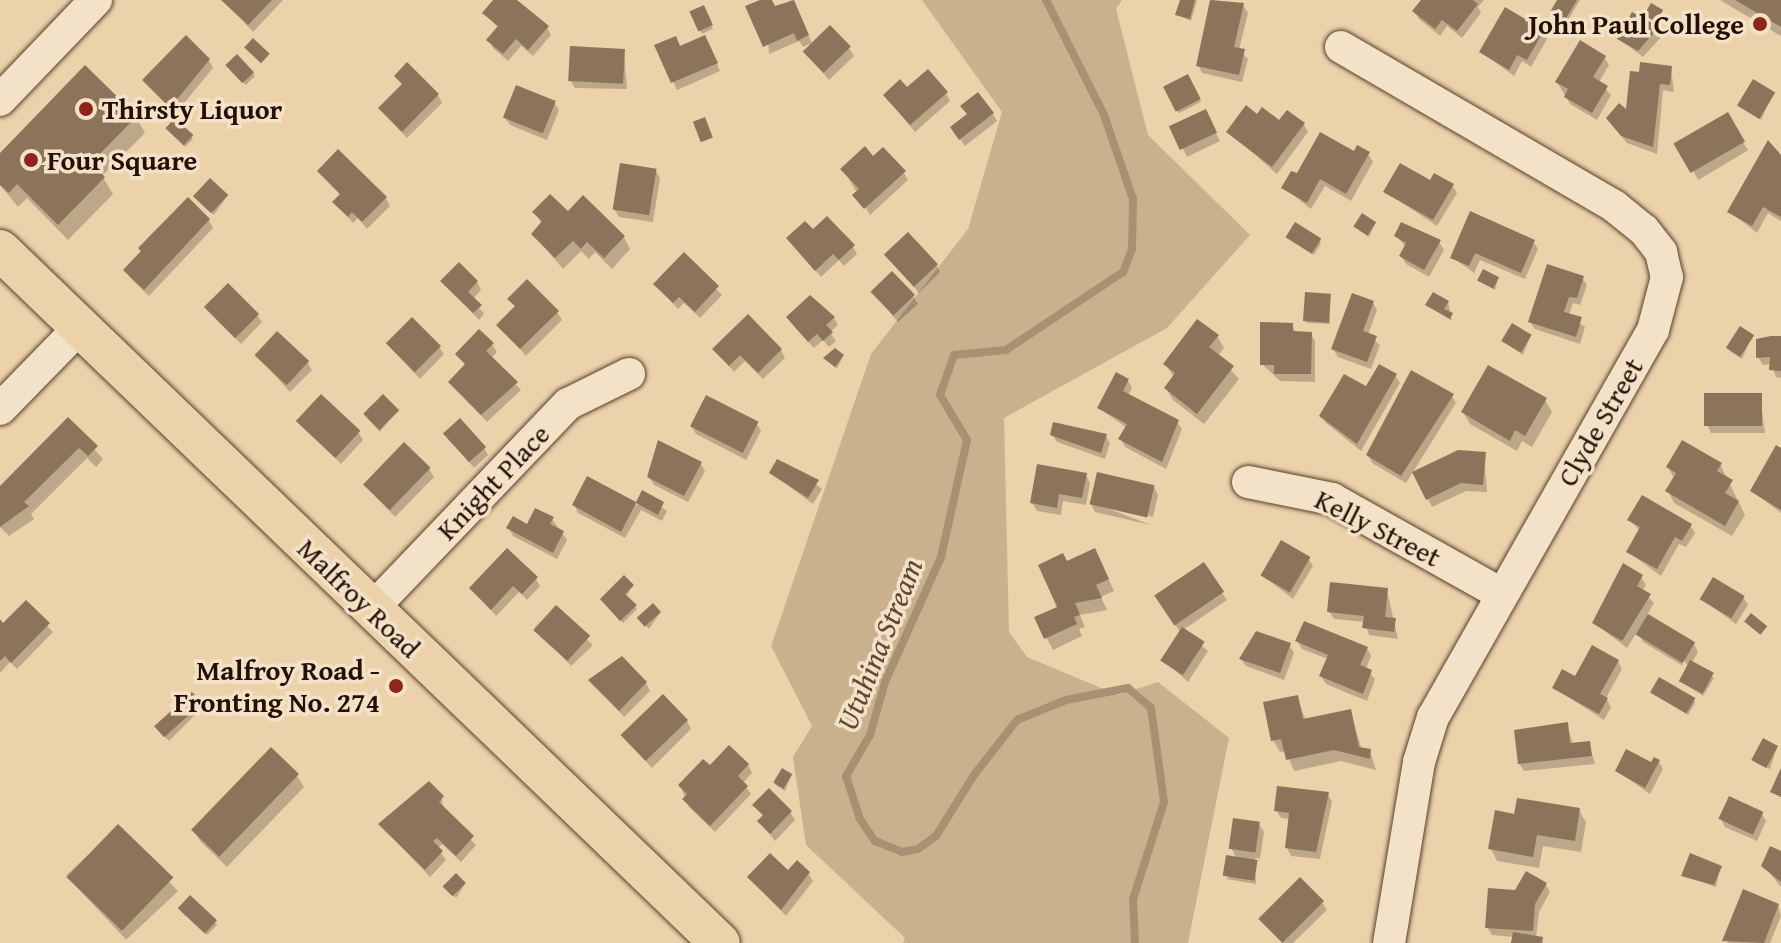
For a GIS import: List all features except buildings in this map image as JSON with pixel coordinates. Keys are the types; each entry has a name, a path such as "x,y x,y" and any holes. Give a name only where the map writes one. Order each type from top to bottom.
{"main road":[{"name":"Malfroy Road","path":"0,250 707,940"}],"street":[{"path":"0,100 96,0"},
{"name":"Clyde Street","path":"1341,47 1614,206 1644,230 1661,252 1667,277 1653,330 1433,717 1419,762 1389,943"},
{"path":"0,409 80,327"},
{"name":"Knight Place","path":"371,610 568,404 629,374"},
{"name":"Kelly Street","path":"1248,482 1332,499 1501,594"}],"shaded area":[{"path":"922,0 1122,0 1116,9 1148,135 1250,235 1167,328 1004,418 1009,632 1027,657 1118,695 1158,682 1229,738 1188,943 903,943 905,938 806,845 793,757 812,726 771,646 871,354 968,229 1002,112"}],"waterway":[{"name":"Utuhina Stream","path":"1046,0 1104,115 1133,199 1132,249 1123,272 1006,350 954,355 940,395 967,440 941,557 885,682 870,735 846,776 860,819 875,841 902,852 918,849 936,836 974,775 1017,720 1066,700 1128,688 1151,708 1164,802 1133,899 1135,943"}],"place":[{"name":"John Paul College","path":"1760,24"},
{"name":"Thirsty Liquor","path":"86,109"},
{"name":"Four Square","path":"31,160"},
{"name":"Malfroy Road - Fronting No. 274","path":"396,686"}]}
